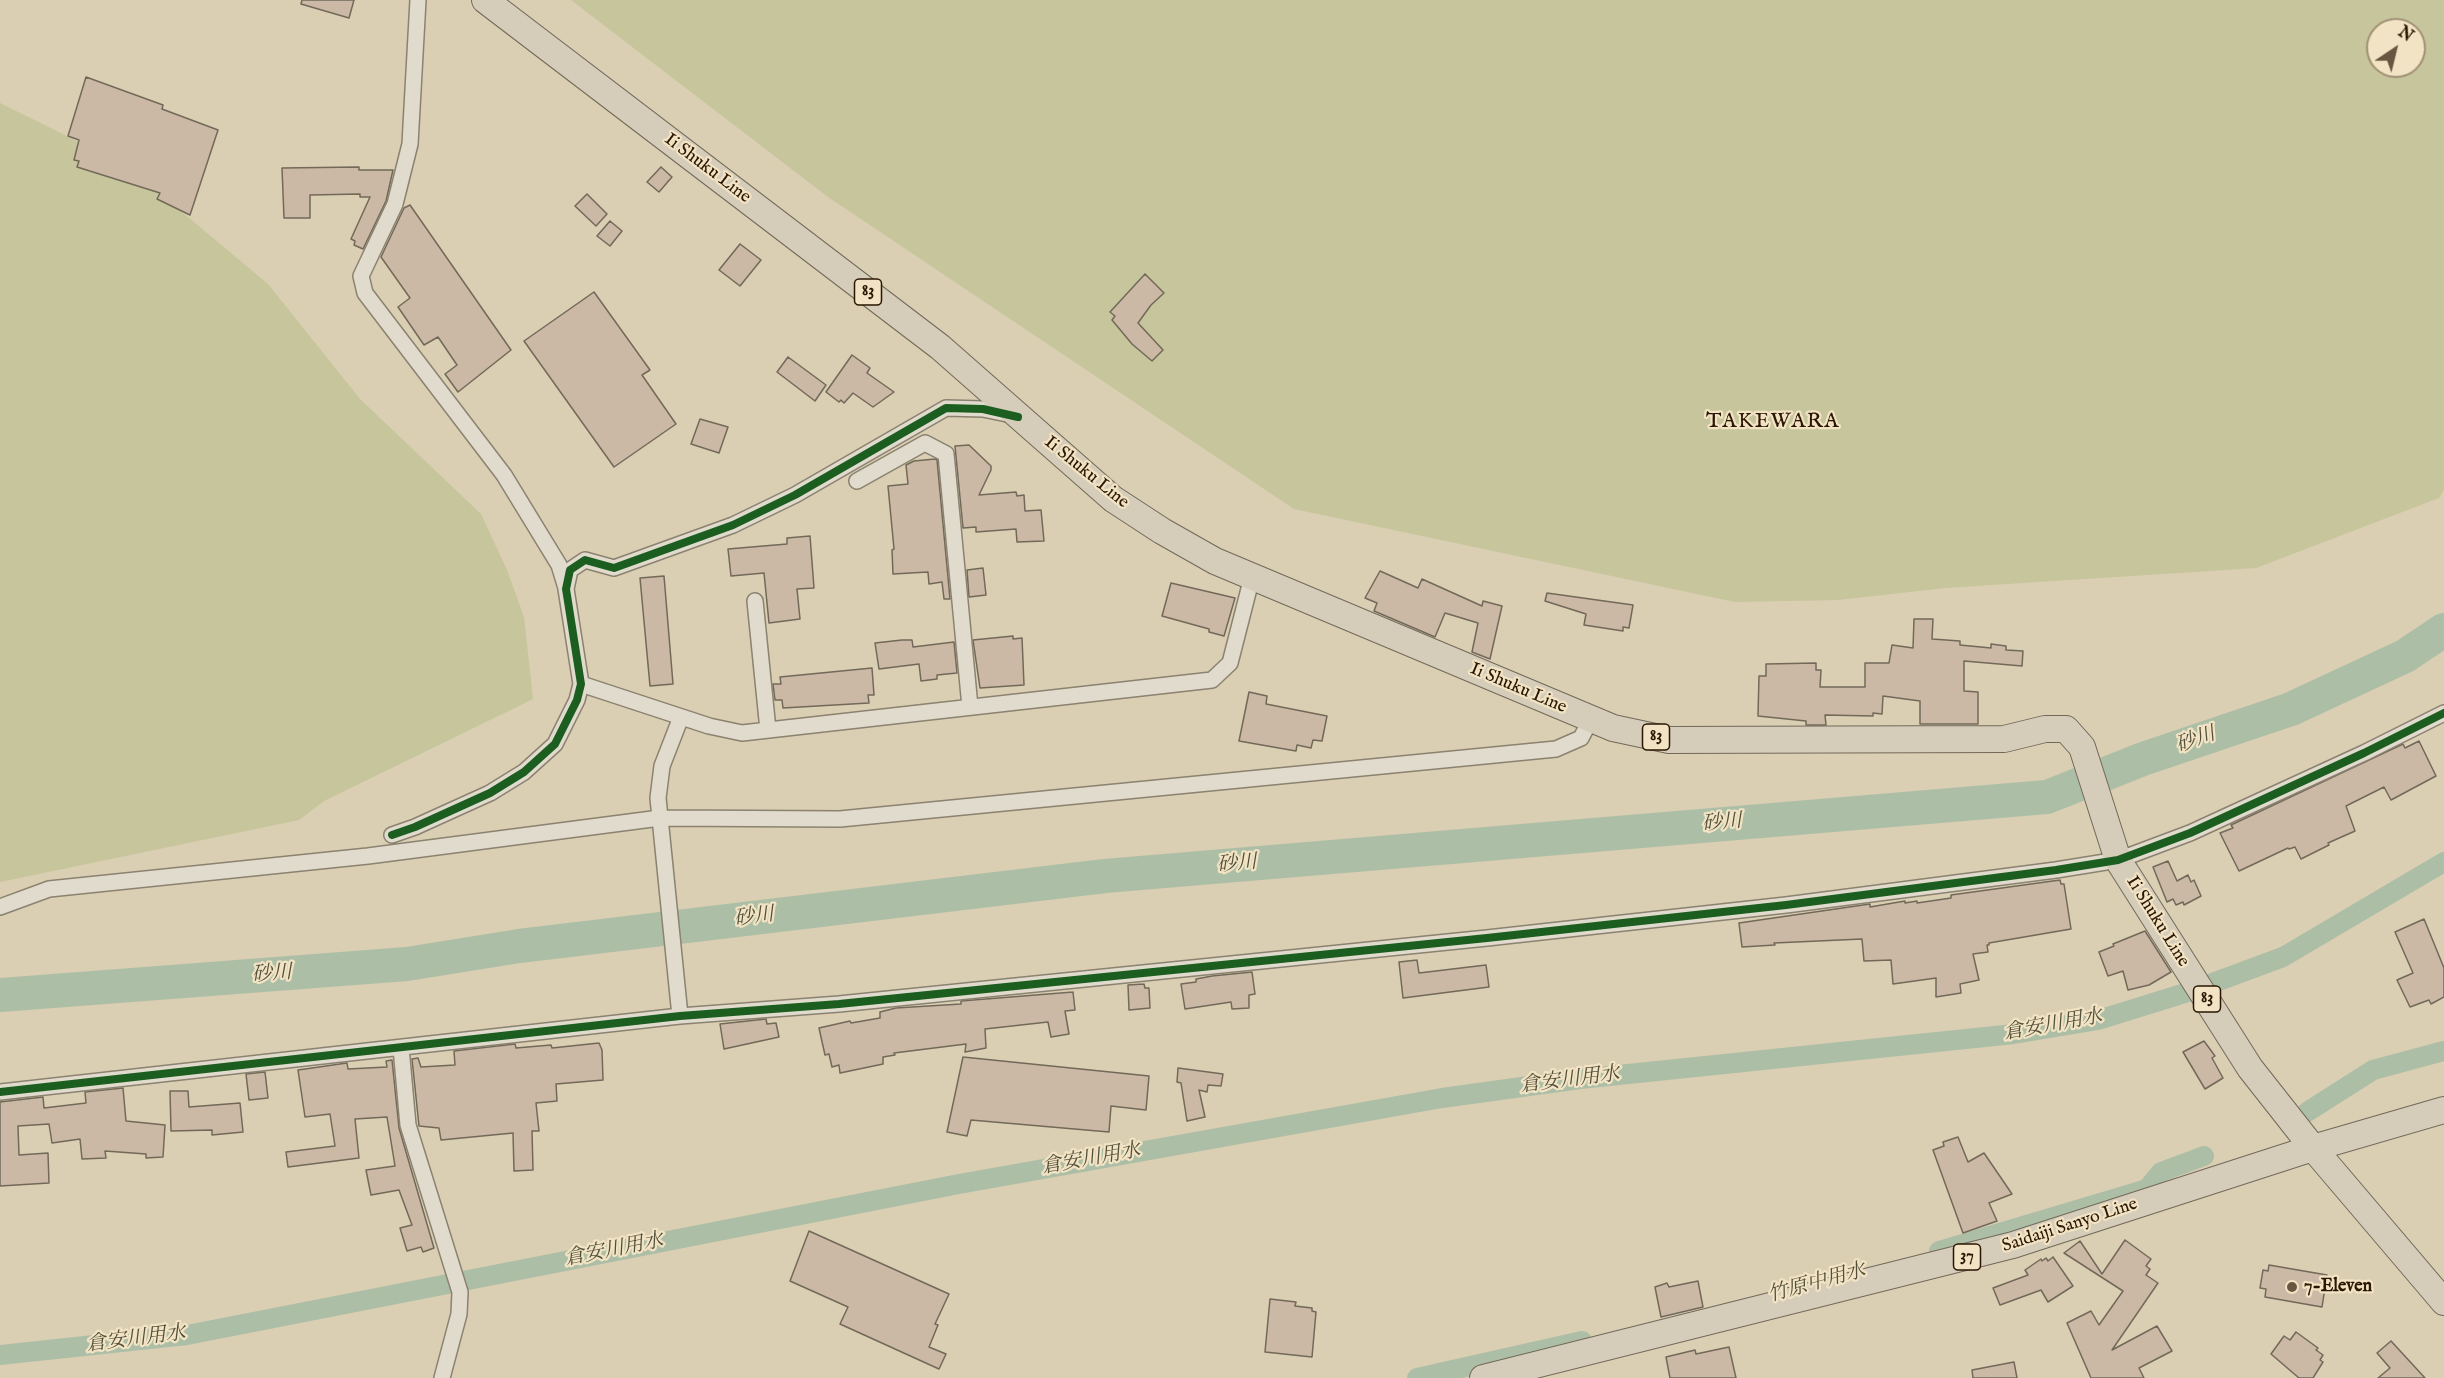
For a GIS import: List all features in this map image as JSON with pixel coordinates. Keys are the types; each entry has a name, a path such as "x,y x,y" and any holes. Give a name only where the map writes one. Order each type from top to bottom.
{"main road":[{"name":"Ii Shuku Line","path":"485,0 940,347 1113,499 1215,561 1613,728 1669,740 2004,739 2045,729 2066,729 2082,747 2115,851 2250,1068 2313,1148 2444,1302"},
{"name":"Saidaiji Sanyo Line","path":"1483,1378 2013,1245 2313,1148 2444,1110"}],"street":[{"path":"392,835 490,793 524,772 555,744 577,700 581,684 567,591 559,565 504,475 365,293 361,276 394,204 410,144 418,0"},
{"path":"567,591 570,570 585,560 614,568 733,525 795,495 946,408 983,409 1018,417"},
{"path":"857,481 925,443 946,453 970,707"},
{"path":"581,684 681,717 742,733 1212,680 1230,663 1252,577"},
{"path":"755,601 768,730"},
{"path":"0,1092 680,1016 839,1004 1487,938 1786,905 2056,870 2115,851 2190,834 2364,753 2444,712"},
{"path":"680,1016 658,798 662,766 681,717"},
{"path":"0,907 49,889 660,823 840,819 1556,748 1581,738 1591,719"},
{"path":"401,1048 408,1125 460,1292 459,1314 442,1378"}],"green space":[{"path":"571,0 2444,0 2444,490 2439,498 2256,568 1945,588 1838,600 1735,602 1294,509 828,197"},
{"path":"0,103 127,166 268,284 360,399 481,514 507,570 524,617 533,699 324,801 299,820 0,882"}],"building":[{"path":"302,0 354,0 349,18 301,4"},
{"path":"86,77 163,105 162,109 218,130 190,215 157,199 160,193 77,167 79,161 74,160 79,140 68,136"},
{"path":"359,167 359,170 393,170 386,201 363,249 354,245 355,241 351,239 370,197 360,197 360,194 310,195 310,218 284,218 282,168"},
{"path":"661,167 672,177 659,192 647,182"},
{"path":"587,194 607,214 596,226 575,206"},
{"path":"410,205 511,350 458,392 445,374 457,365 438,337 424,345 398,307 410,298 381,257 404,208"},
{"path":"610,221 622,231 610,246 597,236"},
{"path":"740,244 761,260 740,286 719,270"},
{"path":"1145,274 1164,293 1151,305 1138,323 1163,350 1152,361 1132,344 1112,320 1115,316 1110,312"},
{"path":"594,292 650,370 642,375 676,424 614,467 524,341"},
{"path":"852,355 870,368 867,373 894,392 873,407 853,393 844,403 826,392"},
{"path":"788,357 826,385 815,401 777,372"},
{"path":"700,419 728,427 719,453 691,444"},
{"path":"969,445 991,466 979,495 1016,492 1017,496 1024,495 1025,511 1041,510 1044,541 1017,542 1016,529 976,532 976,527 963,528 955,446"},
{"path":"937,460 950,599 944,599 942,582 929,584 928,572 893,574 892,550 894,549 888,486 908,484 906,465 914,461"},
{"path":"810,536 814,588 797,589 800,619 769,623 764,573 731,576 728,549 787,544 787,538"},
{"path":"983,568 986,595 969,597 967,570"},
{"path":"1380,571 1418,588 1422,579 1482,606 1483,601 1502,606 1490,659 1472,652 1478,623 1445,613 1435,637 1374,611 1377,603 1365,598"},
{"path":"664,576 673,684 650,686 640,578"},
{"path":"1171,583 1235,598 1224,636 1209,632 1209,629 1162,616"},
{"path":"1547,593 1633,605 1629,628 1623,627 1623,631 1584,625 1586,614 1545,601"},
{"path":"1914,619 1933,619 1932,639 1960,641 1960,645 1991,648 1991,644 2006,646 2006,650 2023,651 2022,666 1964,661 1964,691 1978,692 1978,724 1920,724 1920,701 1883,696 1882,714 1873,713 1873,716 1825,715 1826,725 1806,725 1806,721 1758,716 1759,676 1766,676 1766,664 1816,663 1816,670 1821,670 1820,687 1865,687 1865,663 1889,663 1892,645 1913,648"},
{"path":"1013,636 1013,639 1022,638 1024,685 980,688 973,640"},
{"path":"912,640 913,647 954,642 957,673 937,675 937,679 921,681 919,664 879,669 875,643"},
{"path":"872,668 874,695 868,695 869,703 783,708 782,700 775,700 773,684 781,684 780,677"},
{"path":"1249,692 1267,696 1266,704 1327,716 1322,741 1313,740 1311,748 1297,745 1296,751 1239,741"},
{"path":"2419,741 2436,776 2391,800 2384,787 2346,806 2355,831 2301,859 2295,847 2288,848 2239,871 2220,833 2233,828 2231,825 2403,744 2405,748"},
{"path":"2168,861 2177,881 2188,875 2191,882 2194,880 2201,896 2184,905 2183,902 2176,905 2173,899 2167,902 2153,867"},
{"path":"2060,880 2061,884 2064,884 2071,929 1989,943 1988,952 1973,954 1979,980 1960,984 1961,993 1936,997 1936,978 1893,984 1891,960 1864,961 1862,939 1774,943 1775,945 1742,947 1739,923 1870,904 1870,907 1905,901 1905,903 1917,901 1917,903 1951,898 1951,895"},
{"path":"2424,919 2444,968 2444,997 2431,1004 2429,1000 2410,1007 2397,980 2413,973 2395,932"},
{"path":"2145,931 2171,972 2149,985 2128,990 2123,971 2108,976 2099,952"},
{"path":"1417,960 1419,973 1486,965 1489,987 1403,998 1399,962"},
{"path":"1252,972 1255,994 1249,995 1249,1008 1232,1009 1231,1002 1185,1009 1181,984 1196,982 1196,979 1212,976"},
{"path":"1144,984 1145,988 1149,988 1150,1008 1129,1010 1128,985"},
{"path":"1073,992 1075,1010 1065,1011 1069,1034 1051,1037 1048,1022 985,1029 986,1048 965,1052 966,1044 894,1053 895,1055 883,1057 883,1064 840,1073 839,1065 832,1067 829,1054 825,1055 819,1028 850,1021 851,1023 880,1018 880,1012 896,1008 961,1004 961,1001"},
{"path":"766,1019 767,1024 776,1023 779,1037 724,1049 720,1024"},
{"path":"2204,1041 2215,1056 2212,1058 2223,1078 2205,1089 2183,1052"},
{"path":"599,1043 602,1050 603,1080 556,1084 557,1101 536,1103 539,1131 532,1131 533,1170 514,1171 513,1133 441,1140 439,1128 419,1126 412,1059 418,1058 421,1067 455,1065 454,1051 515,1044 516,1048 551,1045 552,1048"},
{"path":"963,1057 1149,1076 1146,1110 1111,1106 1109,1132 971,1120 967,1136 947,1132"},
{"path":"392,1060 399,1128 434,1248 423,1252 421,1247 407,1251 400,1228 412,1225 399,1190 371,1195 366,1170 395,1166 387,1117 355,1119 359,1158 288,1167 286,1152 335,1146 330,1114 305,1117 298,1070 347,1063 348,1069 387,1067 386,1061"},
{"path":"1178,1068 1223,1074 1221,1086 1208,1085 1207,1092 1199,1090 1205,1117 1187,1121 1181,1083 1177,1082"},
{"path":"265,1072 268,1098 249,1100 246,1074"},
{"path":"123,1088 126,1121 165,1125 163,1157 146,1158 146,1154 105,1151 106,1158 82,1159 80,1139 52,1143 49,1124 18,1126 19,1155 48,1153 49,1183 0,1186 0,1102 43,1097 44,1108 86,1103 85,1092"},
{"path":"170,1091 188,1091 189,1107 240,1103 243,1132 212,1135 212,1130 171,1131"},
{"path":"1958,1137 1968,1162 1984,1153 2012,1194 1989,1203 1997,1221 1963,1233 1933,1150 1944,1146 1943,1142"},
{"path":"809,1231 949,1294 935,1324 938,1325 929,1347 946,1354 939,1369 840,1324 848,1307 790,1281"},
{"path":"2125,1240 2151,1259 2146,1266 2150,1269 2146,1275 2158,1283 2112,1350 2157,1326 2172,1351 2139,1368 2144,1378 2091,1378 2067,1323 2091,1311 2099,1325 2123,1291 2064,1253 2080,1241 2102,1274"},
{"path":"2053,1257 2073,1286 2048,1302 2041,1290 2000,1305 1993,1288 2028,1275 2025,1270 2041,1259 2042,1261 2046,1258 2048,1261"},
{"path":"2269,1265 2327,1275 2322,1307 2265,1297 2266,1289 2260,1288 2263,1270 2268,1271"},
{"path":"1698,1281 1703,1307 1661,1317 1655,1287 1667,1283 1669,1287"},
{"path":"1270,1299 1296,1302 1295,1306 1312,1308 1312,1311 1316,1312 1312,1357 1265,1352"},
{"path":"2296,1332 2318,1348 2316,1350 2323,1355 2320,1360 2323,1362 2313,1378 2299,1378 2271,1354 2284,1336 2290,1340"},
{"path":"2391,1341 2425,1378 2378,1378 2390,1368 2377,1353"},
{"path":"1729,1347 1736,1378 1670,1378 1666,1357 1695,1350 1696,1354"},
{"path":"2014,1362 2017,1378 1973,1378 1972,1370"}],"waterway":[{"name":"砂川","path":"0,995 407,964 519,946 1105,876 2047,797 2143,759 2291,709 2405,656 2444,630"},
{"name":"倉安川用水","path":"2210,984 2283,957 2444,862"},
{"name":"倉安川用水","path":"0,1355 187,1335 959,1184 1442,1098 1580,1079 2014,1034 2098,1020 2185,993"},
{"name":"竹原中用水","path":"2307,1112 2373,1070 2444,1051"},
{"name":"竹原中用水","path":"1939,1251 2147,1189 2161,1172 2204,1156"},
{"name":"竹原中用水","path":"1417,1378 1582,1341"}],"cycle path":[{"path":"392,835 490,793 524,772 555,744 577,700 581,684 566,589 570,570 585,560 614,568 733,525 795,495 946,408 983,409 1018,417"},
{"path":"0,1092 680,1016 839,1004 1487,938 1786,905 2056,870 2118,860 2190,833 2364,753 2444,713"}],"place":[{"name":"7-Eleven","path":"2292,1287"}],"district":[{"name":"TAKEWARA","path":"1773,423"}]}
